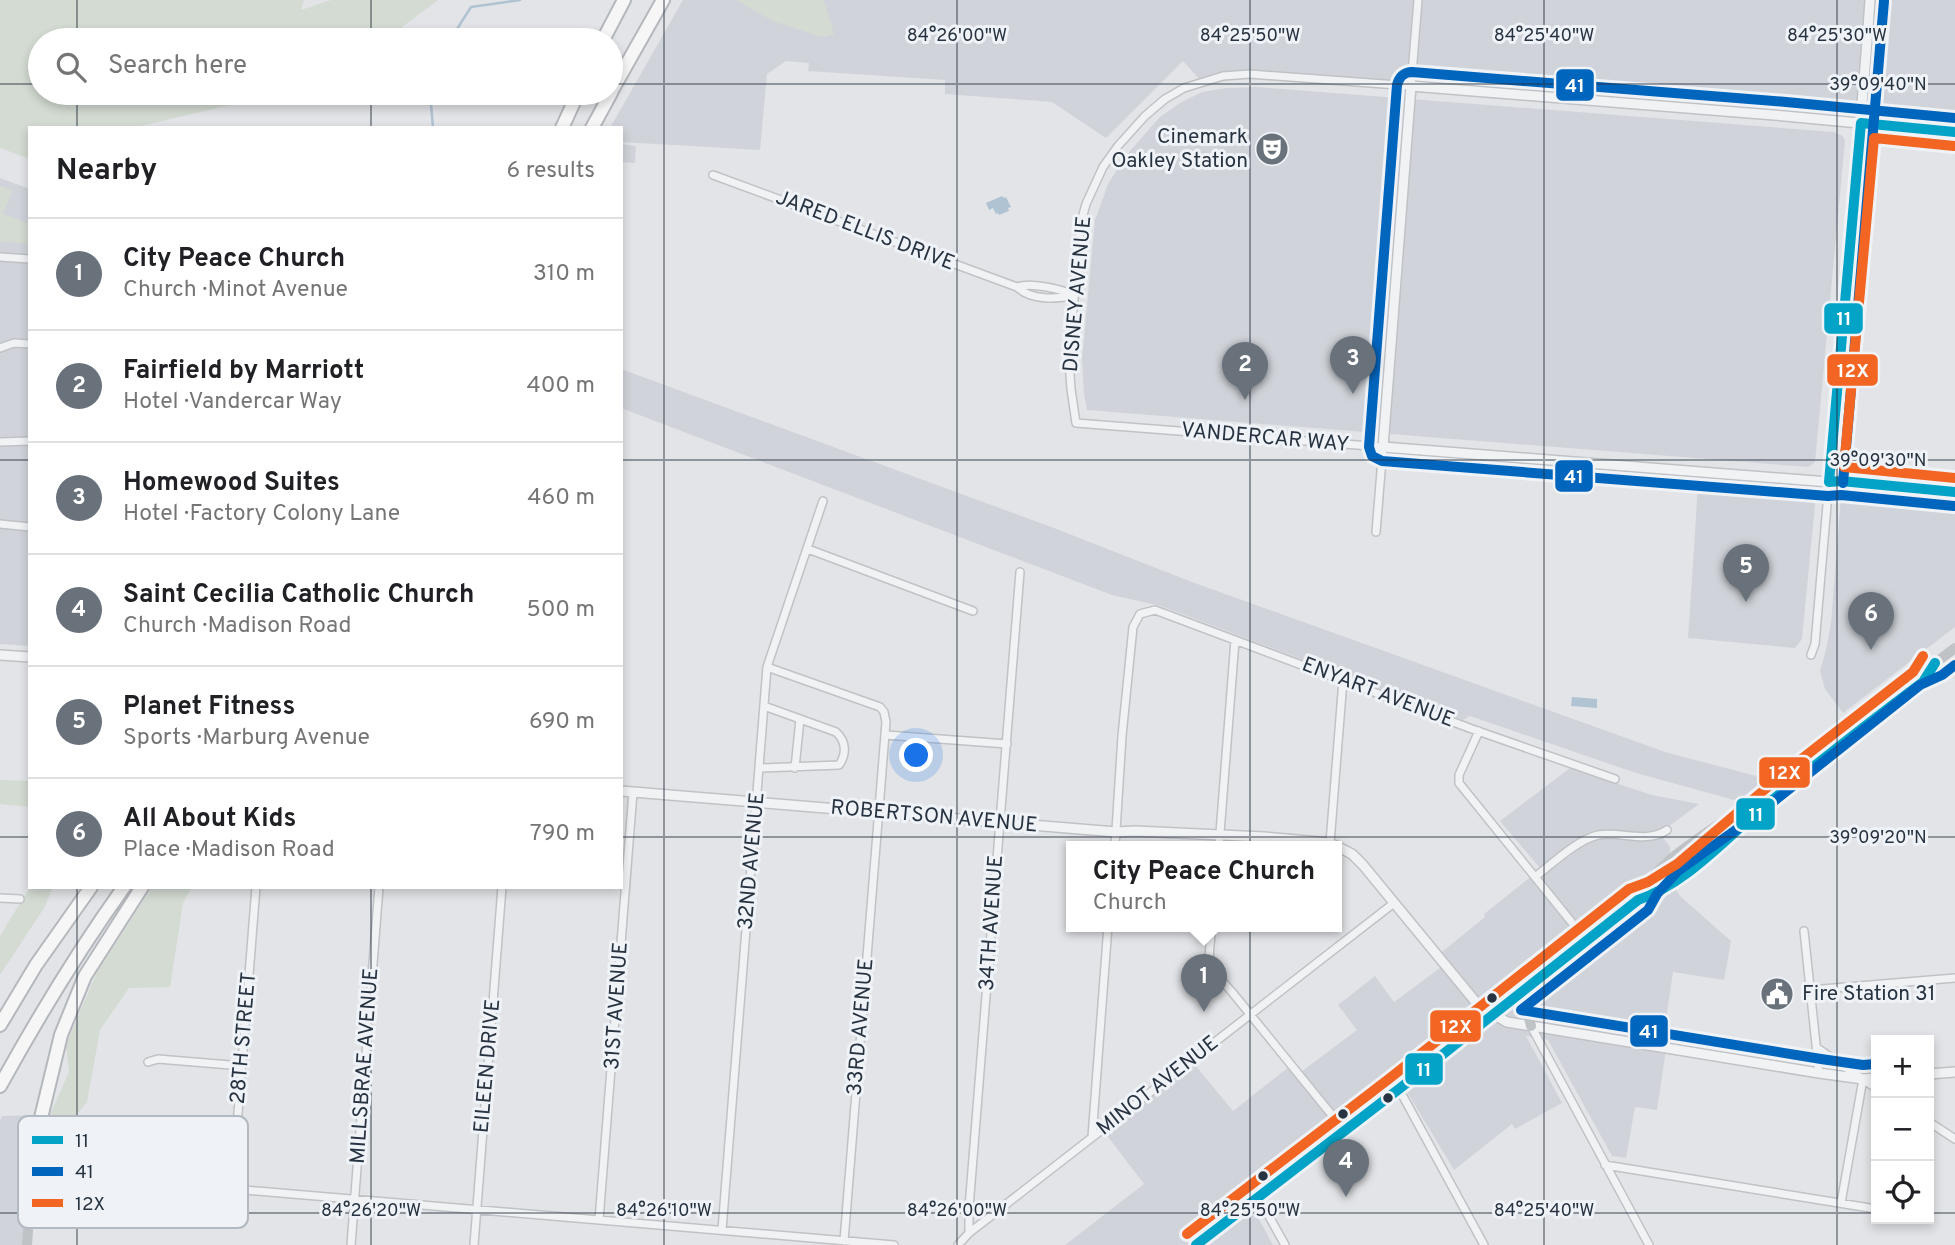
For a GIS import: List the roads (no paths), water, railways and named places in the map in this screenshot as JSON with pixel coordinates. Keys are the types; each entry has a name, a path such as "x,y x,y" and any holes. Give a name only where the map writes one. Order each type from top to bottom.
{"highway":[{"path":"609,28 624,0"},
{"path":"623,72 663,0"},
{"path":"563,126 573,105"},
{"path":"593,126 604,105"},
{"path":"0,1025 3,1014 90,889"},
{"path":"0,1086 41,1012 123,889"},
{"path":"41,1116 61,1035 85,976 141,889"}],"main road":[{"path":"1637,900 1642,888 1678,855 1913,673 1935,663 1955,648"},
{"path":"1196,1245 1637,900 1649,897 1672,883 1713,853 1763,807 1923,681 1935,663"},
{"path":"1525,989 1531,1026"}],"street":[{"path":"1376,532 1418,0"},
{"path":"1811,656 1815,644 1870,0"},
{"name":"DISNEY AVENUE","path":"1076,423 1069,361 1080,226 1091,190 1118,146 1145,116 1165,99 1201,81 1223,75 1250,74 1955,132"},
{"name":"JARED ELLIS DRIVE","path":"713,175 1017,287 1023,293 1059,298 1075,295"},
{"path":"0,257 28,259"},
{"path":"0,348 14,343 28,344"},
{"name":"VANDERCAR WAY","path":"1076,423 1955,492"},
{"path":"0,442 28,441"},
{"name":"32ND AVENUE","path":"722,1230 767,667 824,501"},
{"path":"0,524 28,527"},
{"path":"808,548 972,611"},
{"name":"34TH AVENUE","path":"969,1233 1020,572"},
{"name":"ENYART AVENUE","path":"1116,832 1133,627 1140,614 1155,610 1615,779"},
{"path":"1219,841 1235,640"},
{"path":"0,655 28,657"},
{"path":"767,667 880,707 884,712 886,735 1007,744"},
{"path":"1331,841 1343,680"},
{"path":"760,768 839,765 845,751 842,739 836,732 765,706"},
{"path":"795,768 800,719"},
{"path":"1479,731 1459,775 1459,783 1586,940"},
{"name":"33RD AVENUE","path":"844,1241 886,735"},
{"name":"ROBERTSON AVENUE","path":"623,791 1000,823 1116,832 1135,831 1219,841 1264,837 1309,841"},
{"name":"31ST AVENUE","path":"599,1220 633,792"},
{"path":"1535,877 1589,838 1608,834 1653,837 1667,830"},
{"path":"1115,841 1116,832"},
{"path":"1342,849 1363,865 1479,1006 1492,1015 1531,1026 1819,1073 1871,1078"},
{"name":"28TH STREET","path":"238,1116 256,889"},
{"name":"MILLSBRAE AVENUE","path":"351,1245 379,889"},
{"name":"EILEEN DRIVE","path":"474,1245 502,889"},
{"path":"0,898 20,899"},
{"name":"MINOT AVENUE","path":"958,1245 969,1233 1394,903"},
{"path":"1804,931 1819,1073"},
{"path":"1092,1137 1108,932"},
{"path":"1211,932 1208,962 1213,971 1344,1130"},
{"path":"1810,990 1955,978"},
{"path":"1531,1026 1649,1245"},
{"path":"1816,1048 1871,1085"},
{"path":"148,1062 158,1059 242,1066"},
{"path":"1934,1074 1955,1072"},
{"path":"1840,1203 1863,1079"},
{"path":"1399,1088 1484,1245"},
{"path":"1934,1125 1955,1139"},
{"path":"1605,1165 1871,1208"},
{"path":"248,1189 894,1245"},
{"path":"1257,1198 1285,1245"}],"water":[{"path":"1002,196 1006,197 1011,207 1008,208 1009,211 999,215 993,208 989,210 986,203"},
{"path":"1572,697 1597,699 1597,708 1571,706"}],"waterway":[{"path":"458,28 471,7 520,0"},
{"path":"431,105 433,126"}],"place":[{"name":"Cinemark Oakley Station","path":"1272,149"},
{"name":"Homewood Suites","path":"1353,394"},
{"name":"Fairfield by Marriott","path":"1245,400"},
{"name":"Planet Fitness","path":"1746,602"},
{"name":"All About Kids","path":"1871,650"},
{"name":"Fire Station 31","path":"1777,994"},
{"name":"City Peace Church","path":"1204,1012"},
{"name":"Saint Cecilia Catholic Church","path":"1346,1197"}]}
